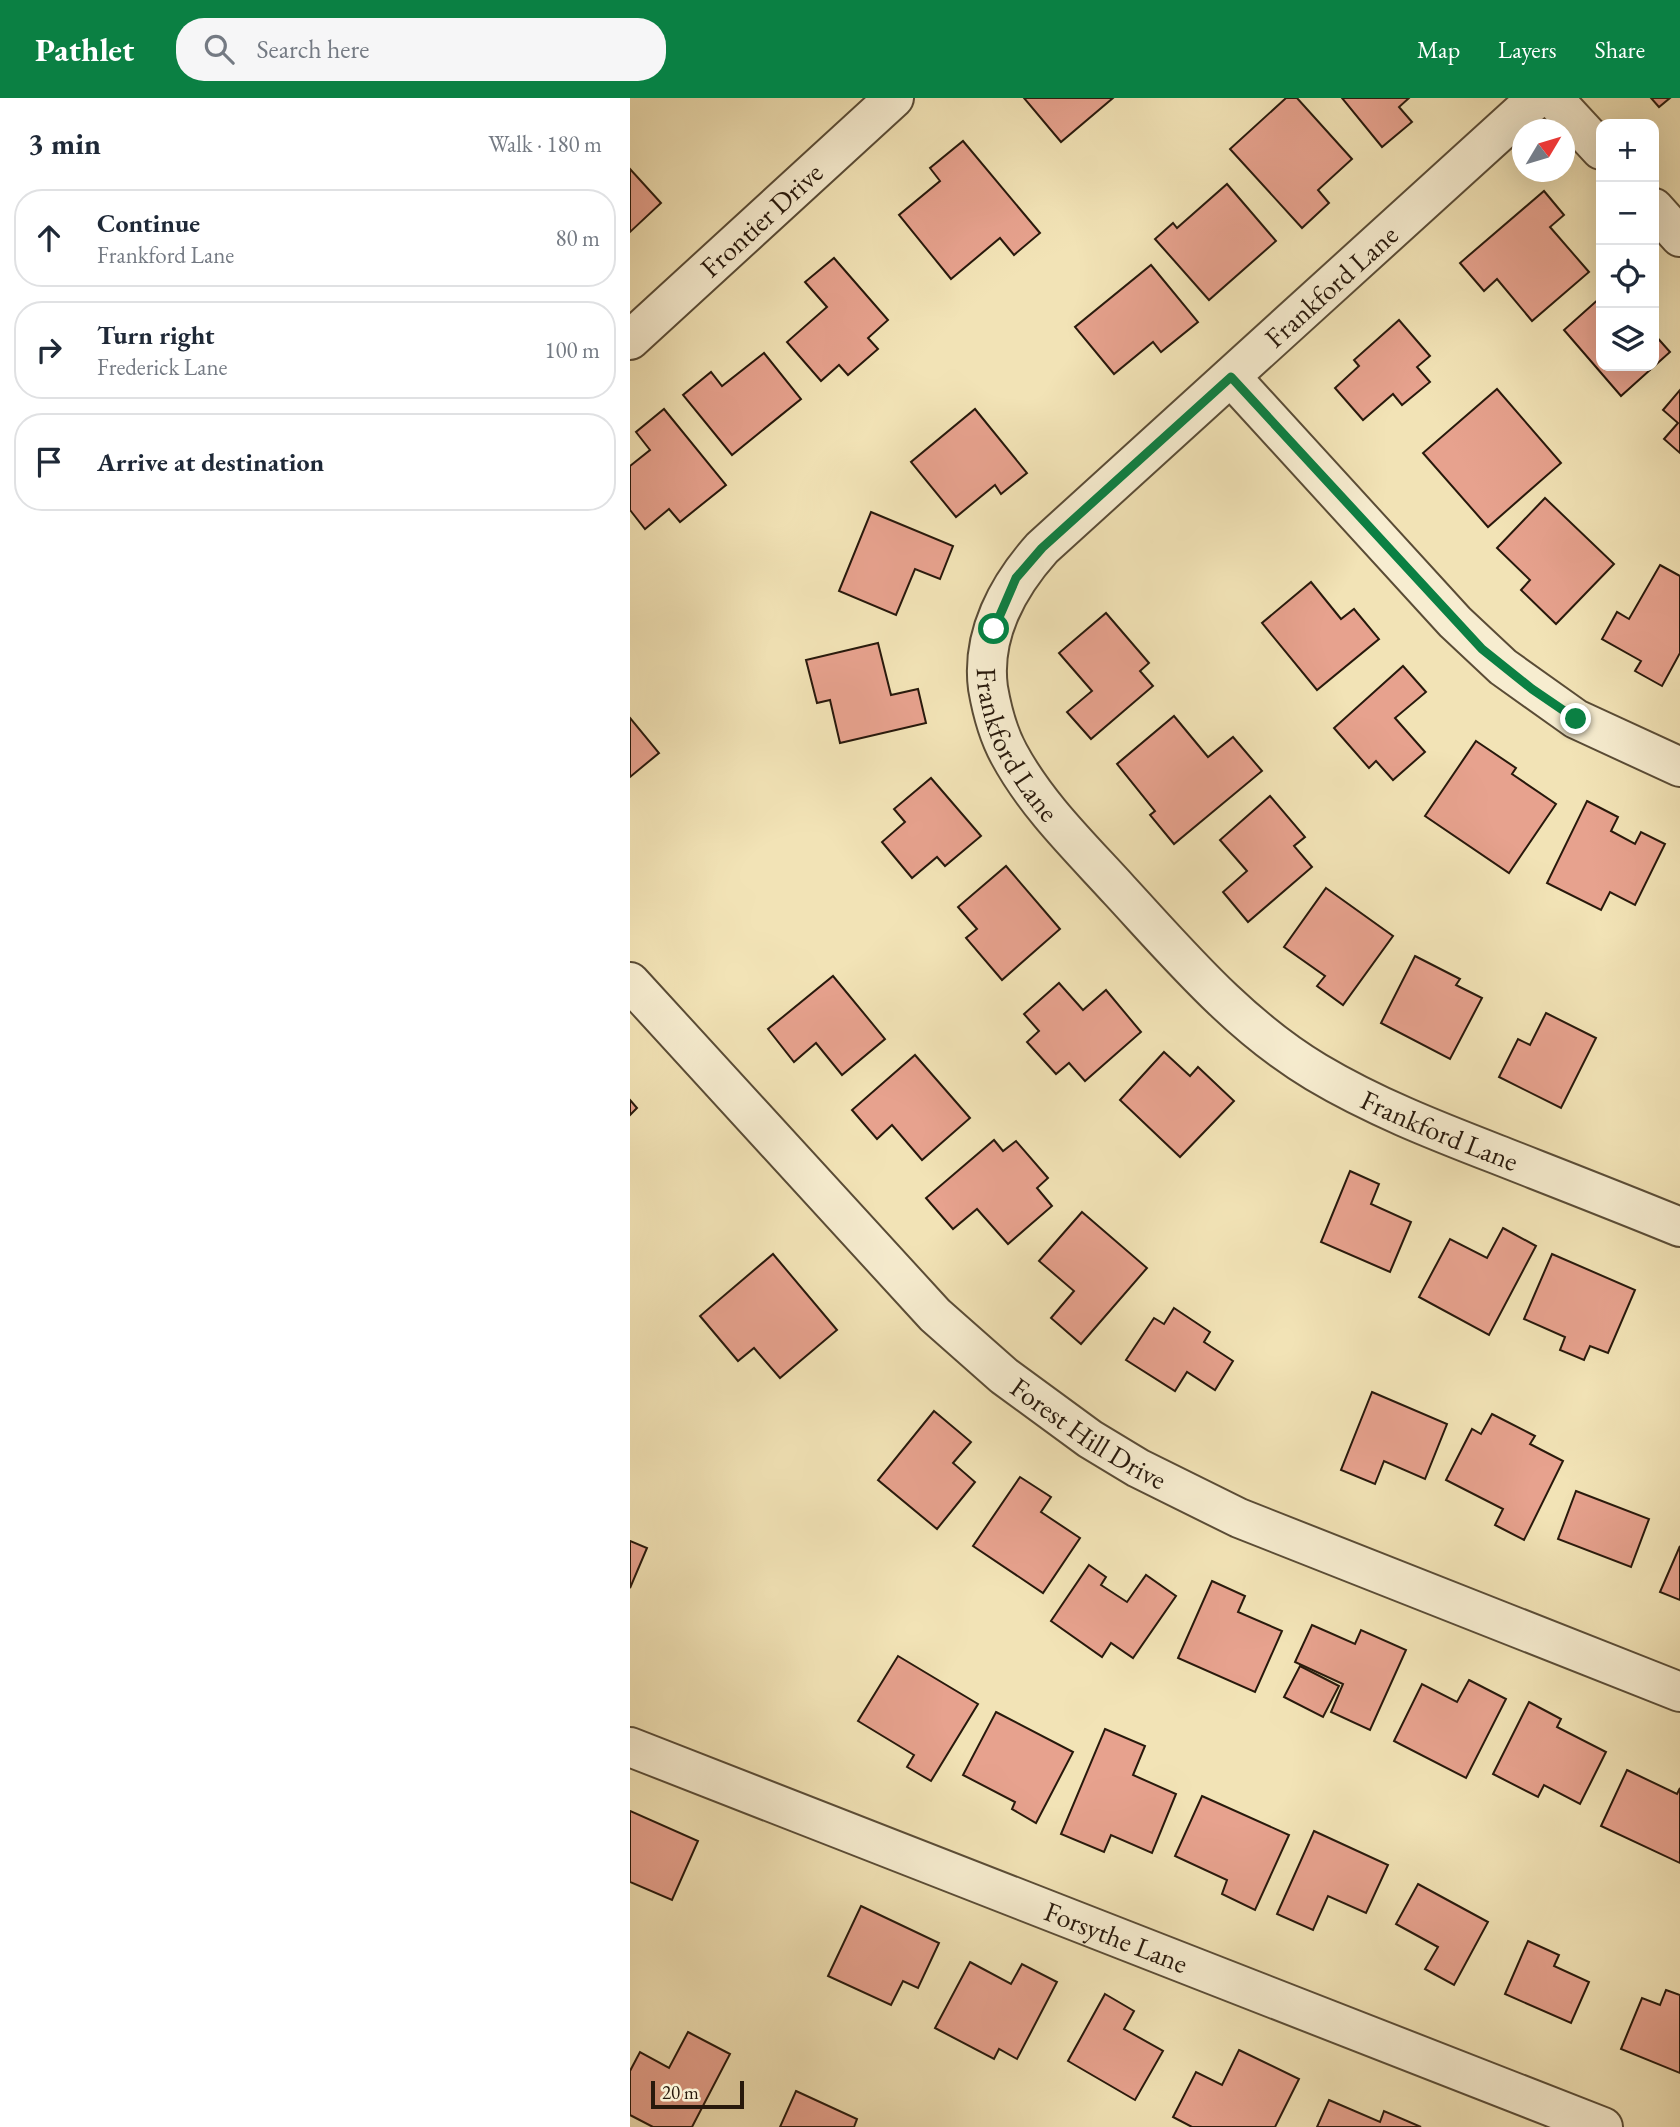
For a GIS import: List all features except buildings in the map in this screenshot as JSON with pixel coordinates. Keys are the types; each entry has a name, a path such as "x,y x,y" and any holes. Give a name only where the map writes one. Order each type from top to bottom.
{"street":[{"name":"Frontier Drive","path":"630,340 894,98"},
{"name":"Frankford Lane","path":"1537,98 1042,548 1016,578 994,629 988,666 992,708 1007,752 1053,817 1197,975 1245,1021 1290,1056 1349,1091 1408,1120 1680,1227"},
{"path":"1553,98 1596,145"},
{"path":"1659,214 1680,237"},
{"path":"1231,377 1455,622 1503,667 1576,719 1680,767"},
{"name":"Forest Hill Drive","path":"630,982 934,1315 995,1369 1068,1423 1138,1468 1240,1518 1680,1692"},
{"name":"Forsythe Lane","path":"630,1747 1603,2127"}],"route":[{"path":"994,629 1016,578 1042,548 1231,377 1482,649 1532,689 1576,719"}]}
